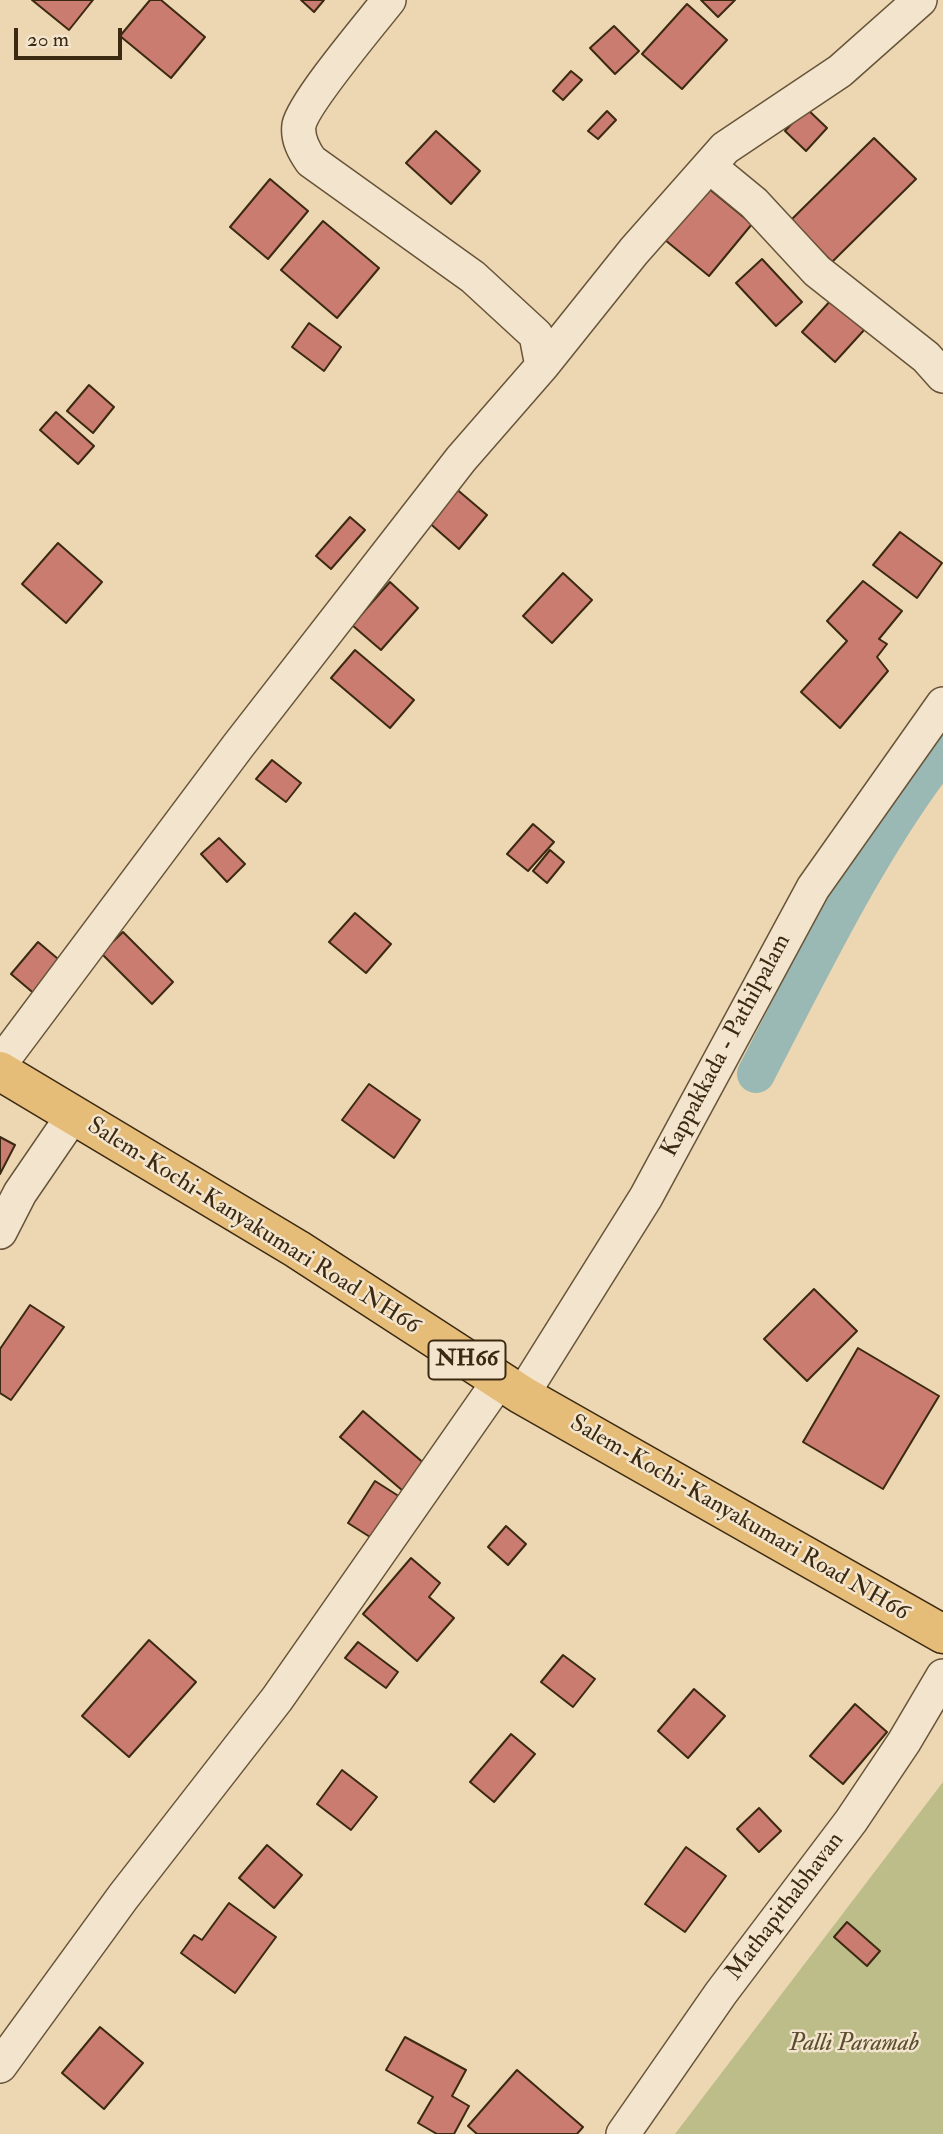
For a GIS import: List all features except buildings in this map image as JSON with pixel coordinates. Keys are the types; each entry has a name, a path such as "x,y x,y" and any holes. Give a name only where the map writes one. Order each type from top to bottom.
{"highway":[{"name":"Salem-Kochi-Kanyakumari Road NH66","path":"0,1071 297,1249 510,1388 943,1634"}],"street":[{"path":"389,0 311,104 299,125 301,147 311,161 473,276 536,335 542,366"},
{"path":"0,1064 238,746 461,459 542,366 634,251 725,148 840,71 920,0"},
{"path":"709,166 754,203 817,271 926,357 943,376"},
{"name":"Kappakkada - Pathilpalam","path":"0,2066 122,1897 277,1699 510,1388 646,1197 813,888 943,704"},
{"path":"0,1231 20,1193 72,1116"},
{"name":"Mathapithabhavan","path":"623,2134 721,1993 851,1821 904,1742 943,1676"}],"green space":[{"name":"Palli Paramab","path":"943,1782 943,2134 675,2134"}],"waterway":[{"path":"756,1074 866,867 916,788 943,752"}]}
